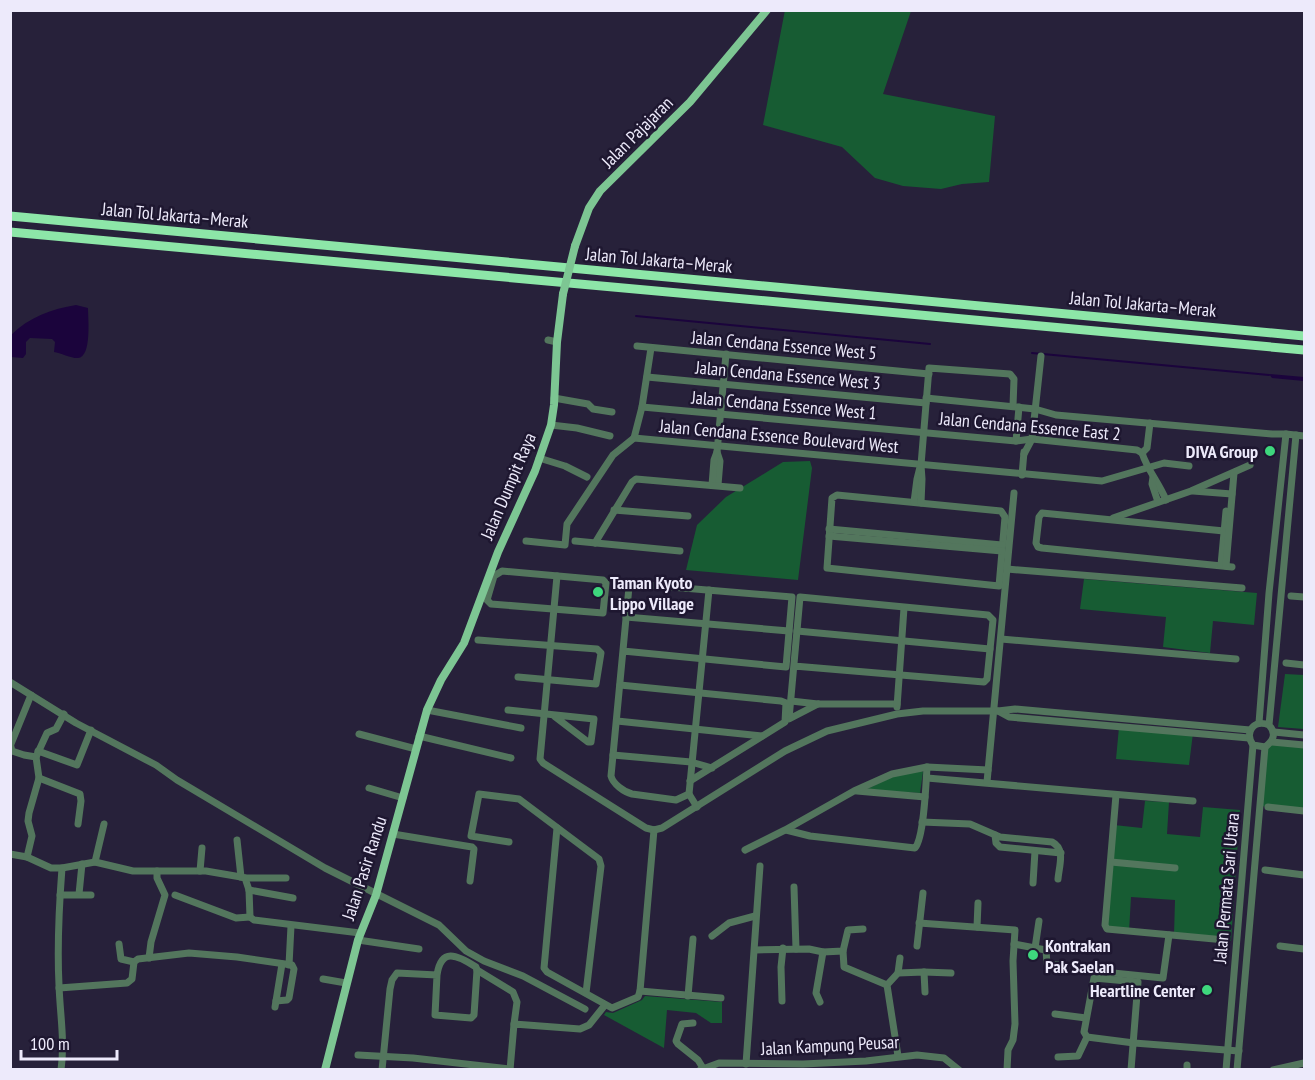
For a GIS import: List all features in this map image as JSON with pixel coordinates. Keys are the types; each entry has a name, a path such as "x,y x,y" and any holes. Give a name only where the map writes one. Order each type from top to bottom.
{"highway":[{"name":"Jalan Tol Jakarta–Merak","path":"10,216 1305,336"},
{"name":"Jalan Tol Jakarta–Merak","path":"10,232 1305,350"}],"main road":[{"name":"Jalan Pajajaran","path":"563,294 575,246 590,208 600,191 690,102 767,10"},
{"name":"Jalan Dumpit Raya","path":"441,680 464,643 498,552 551,425 554,398 552,341 563,294"},
{"name":"Jalan Pasir Randu","path":"325,1070 359,937 376,895 427,710 441,680"}],"street":[{"name":"Jalan Cendana Essence West 5","path":"637,346 928,374 929,368 1010,374 1014,379 1016,406"},
{"path":"526,541 565,545 567,524 613,455 634,438 642,407 651,348"},
{"path":"715,485 714,460 718,449 726,354"},
{"path":"1022,475 1024,454 1032,439 1041,356"},
{"path":"917,503 922,479 928,374"},
{"name":"Jalan Cendana Essence West 3","path":"647,377 926,401 1016,406 1056,415 1286,434 1295,439"},
{"path":"554,398 588,404 593,409 612,412"},
{"path":"1016,406 1019,441 1024,454"},
{"name":"Jalan Cendana Essence West 1","path":"642,407 924,433"},
{"path":"1142,453 1147,448 1149,423"},
{"path":"551,425 577,428 610,436"},
{"name":"Jalan Cendana Essence East 2","path":"924,433 1019,441 1032,439 1137,450 1142,453 1153,477 1152,484 1162,501"},
{"path":"1272,434 1285,442 1305,435"},
{"path":"557,576 540,754 543,763 646,828 654,830 662,828 795,746 827,731 897,714 944,710 1015,709 1250,730 1259,723 1269,593 1286,434"},
{"name":"Jalan Cendana Essence Boulevard West","path":"634,438 718,449 1102,481 1164,463 1189,466"},
{"path":"1295,439 1305,444"},
{"path":"1272,742 1271,728 1295,439"},
{"path":"539,458 565,466 587,477"},
{"path":"1111,519 1191,491 1250,465"},
{"path":"1226,566 1224,531 1234,473"},
{"path":"595,543 614,510 636,479 740,488"},
{"path":"1191,491 1230,494"},
{"path":"987,782 996,711 1000,639 1014,493"},
{"path":"1226,566 1230,494"},
{"path":"834,496 917,503 1001,511 1005,518 1000,583 996,587 830,570 826,565 834,496"},
{"path":"614,510 688,516"},
{"path":"1224,531 1042,513 1039,518 1036,543 1042,548 1226,566"},
{"path":"829,532 1002,548"},
{"path":"575,541 680,551"},
{"path":"1007,569 1242,588"},
{"path":"502,571 604,581 601,614 554,610 495,606 489,603 487,596 494,576 502,571"},
{"path":"689,794 676,800 626,793 612,780 628,590 632,585 792,597 794,666 790,719 818,704"},
{"path":"697,807 689,794 709,590"},
{"path":"1291,596 1305,597"},
{"path":"623,651 786,667 800,597 988,615 993,620 987,679 984,682 794,666"},
{"path":"897,714 904,608"},
{"path":"626,617 990,649"},
{"path":"478,639 597,649 601,653 596,684 518,676"},
{"path":"1000,639 1236,659"},
{"path":"1286,663 1305,665"},
{"path":"10,682 76,723 156,765 177,780 325,868 439,925 466,951 522,976 585,1009"},
{"path":"620,685 783,701 787,705 786,721 690,782"},
{"path":"31,695 11,743 12,751 24,755 37,754 77,765 91,730"},
{"path":"791,701 818,704 897,704"},
{"path":"427,710 521,728"},
{"path":"508,710 594,719 591,742 554,716"},
{"path":"996,711 1009,717 1251,741 1264,747 1272,742 1305,745"},
{"path":"27,857 32,836 28,821 29,813 39,778 37,754 47,732 56,729 64,714"},
{"path":"617,721 762,736"},
{"path":"1259,723 1271,728 1305,735"},
{"path":"1250,730 1251,741"},
{"path":"359,734 416,749"},
{"path":"419,736 511,758"},
{"name":"Jalan Permata Sari Utara","path":"1226,1070 1251,741"},
{"name":"Jalan Permata Sari Utara","path":"1237,1070 1264,747"},
{"path":"613,755 691,762 712,768"},
{"path":"745,850 854,791 892,774 927,767 988,770"},
{"path":"785,830 810,836 915,848 919,842 922,822 927,767"},
{"path":"39,778 80,794 78,824"},
{"path":"927,778 1193,801"},
{"path":"369,788 403,798"},
{"path":"854,791 925,797"},
{"path":"509,842 471,836 478,794 519,799 599,860 586,993"},
{"path":"1116,795 1107,929 1225,940"},
{"path":"1268,807 1305,811"},
{"path":"922,822 970,824 1006,838 1052,842 1056,844 1061,853 1058,879"},
{"path":"95,862 104,824"},
{"path":"557,828 543,965 547,972 586,993 602,1008 612,1008 638,996 640,991 654,830"},
{"path":"393,834 472,847 474,849 470,881"},
{"path":"995,835 996,843 1000,847 1061,853"},
{"path":"237,840 243,877 249,890 250,917"},
{"path":"200,871 202,848"},
{"path":"1033,883 1035,851"},
{"path":"10,854 27,857 46,866 62,868 95,862 134,871 200,871 243,877 286,878"},
{"path":"1111,862 1175,868"},
{"path":"79,894 82,864"},
{"path":"746,1064 760,866"},
{"path":"61,1070 64,1040 59,988 58,915 62,868"},
{"path":"1265,870 1305,875"},
{"path":"149,958 151,942 165,895 157,878 157,871"},
{"path":"794,887 796,949"},
{"path":"249,890 293,898"},
{"path":"917,946 923,893"},
{"path":"60,895 91,895"},
{"path":"175,895 236,918 250,917 259,922 359,937 419,949"},
{"path":"977,927 978,903"},
{"path":"712,936 729,923 755,916"},
{"path":"1035,948 1039,921"},
{"path":"919,923 1015,930 1015,1024 1013,1040 1008,1050 1007,1070"},
{"path":"119,944 121,960 134,962 138,959 189,953 237,957 285,964 294,966 289,998 276,1004 285,964 291,926"},
{"path":"864,929 848,930 843,951 844,967 887,985"},
{"path":"1103,972 1163,978 1169,935"},
{"path":"688,996 693,939"},
{"path":"1235,942 1247,944"},
{"path":"1014,944 1046,950 1047,964 1062,965"},
{"path":"1280,946 1305,948"},
{"path":"782,1001 783,948"},
{"path":"755,950 809,948 824,952 843,951"},
{"path":"820,1002 816,993 824,952"},
{"path":"358,1055 510,1069 517,1002 513,992 477,970 474,965 455,957 444,956 437,975 435,1016 471,1018 474,1015 477,970"},
{"path":"887,985 898,973 900,958"},
{"path":"59,988 131,982 134,962"},
{"path":"382,1070 393,976 401,972 437,975"},
{"path":"924,972 924,992"},
{"path":"898,973 951,973"},
{"path":"1087,1037 1084,1032 1094,978 1136,981 1138,984 1131,1070"},
{"path":"323,980 346,983"},
{"path":"887,985 898,1056"},
{"path":"640,991 721,998"},
{"path":"514,1024 580,1029 589,1025 602,1008"},
{"path":"1055,1014 1086,1018"},
{"path":"693,1023 682,1024 676,1041 698,1060 702,1069"},
{"path":"1087,1037 1239,1051"},
{"path":"1058,1057 1078,1056 1087,1037"},
{"name":"Jalan Kampung Peusar","path":"702,1069 719,1063 866,1061 898,1056 935,1055 944,1058 958,1070"},
{"path":"866,1061 866,1070"},
{"path":"1274,1070 1305,1063"}],"green space":[{"path":"785,10 911,11 883,94 995,116 989,182 962,184 941,189 903,186 875,178 842,147 763,125"},
{"path":"810,461 812,468 798,580 686,570 697,525 726,497 783,462"},
{"path":"1084,579 1257,593 1254,625 1213,621 1210,653 1163,647 1166,617 1080,609"},
{"path":"1285,674 1304,675 1304,729 1278,727"},
{"path":"1119,727 1193,733 1189,765 1116,759"},
{"path":"1272,742 1304,745 1304,811 1260,806 1265,747"},
{"path":"921,770 923,772 920,793 865,790 898,774"},
{"path":"1145,801 1169,802 1167,834 1200,837 1203,807 1240,810 1231,941 1174,935 1175,900 1131,897 1129,932 1107,929 1114,825 1142,828"},
{"path":"645,996 722,1002 722,1023 711,1023 696,1013 667,1010 664,1048 604,1015 606,1012 613,1013 642,1000"}],"shaded area":[{"path":"76,305 88,308 87,344 82,356 76,358 54,352 55,342 52,339 30,338 26,342 26,354 23,358 11,357 11,335 25,323 58,309"},
{"path":"1269,374 1304,377 1304,381 1272,378"}],"waterway":[{"path":"636,316 930,344"},
{"path":"1032,353 1269,375"}],"place":[{"name":"DIVA Group","path":"1270,451"},
{"name":"Taman Kyoto Lippo Village","path":"598,592"},
{"name":"Kontrakan Pak Saelan","path":"1033,955"},
{"name":"Heartline Center","path":"1207,990"}]}
